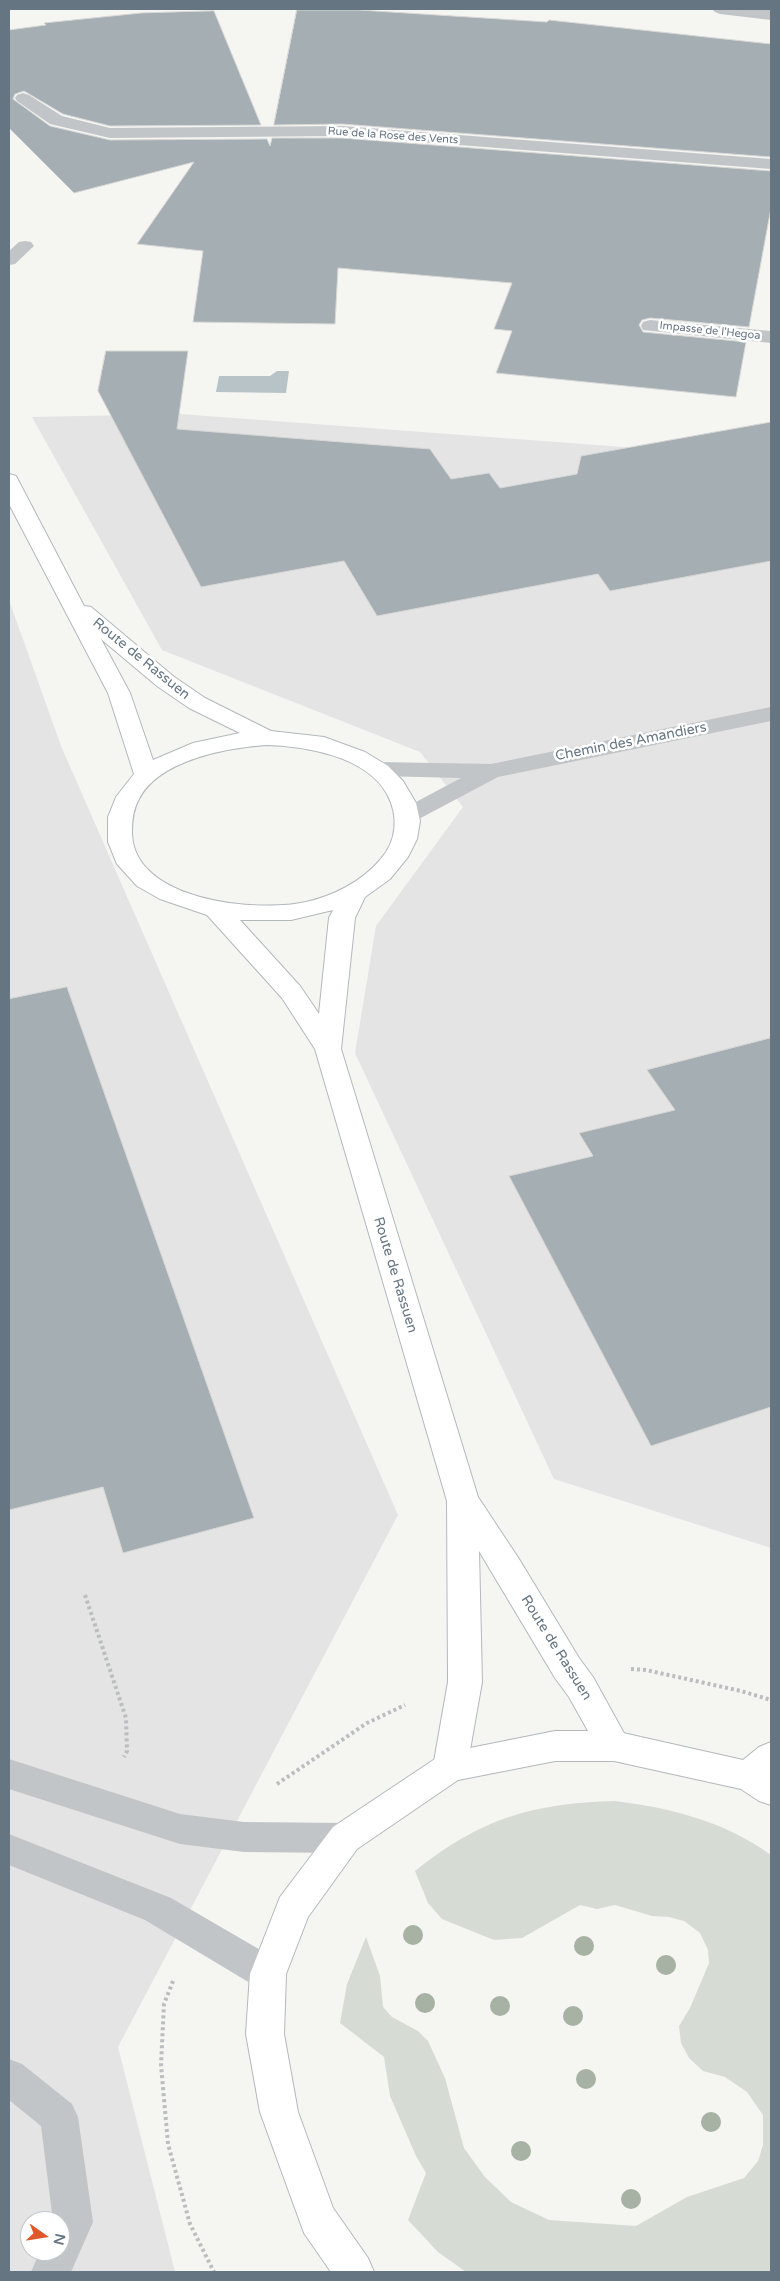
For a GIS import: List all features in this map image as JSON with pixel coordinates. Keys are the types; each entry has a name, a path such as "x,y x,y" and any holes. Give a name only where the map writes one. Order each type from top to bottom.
{"main road":[{"name":"Route de Rassuen","path":"9,480 18,502 119,693 147,776"},
{"name":"Route de Rassuen","path":"72,603 165,680 197,703 266,738"},
{"path":"291,738 329,746 358,757 378,770 398,790 402,797 408,816 407,833 399,854 383,874 355,893 328,904 292,912 248,914 191,904 152,885 126,857 120,840 120,818 129,797 147,776 166,763 196,749 230,741 291,738"},
{"name":"Route de Rassuen","path":"328,1049 342,918 355,893"},
{"name":"Route de Rassuen","path":"217,910 291,992 328,1049 462,1501 466,1682 450,1767"},
{"name":"Route de Rassuen","path":"462,1501 508,1568 567,1668 581,1687 614,1746"},
{"path":"354,2272 318,2219 279,2112 264,2034 268,1974 293,1908 345,1838 450,1767 554,1746 614,1746 764,1774"}],"street":[{"path":"720,9 771,15"},
{"name":"Rue de la Rose des Vents","path":"23,98 56,120 110,133 342,131 771,164"},
{"path":"9,260 25,246"},
{"name":"Impasse de l'Hegoa","path":"650,326 771,337"},
{"name":"Chemin des Amandiers","path":"378,770 491,771 771,714"},
{"name":"Chemin des Amandiers","path":"408,816 491,771"},
{"path":"9,1774 180,1829 244,1837 345,1838"},
{"path":"9,1849 158,1909 268,1974"},
{"path":"9,2077 59,2118 73,2222 51,2272"}],"path":[{"path":"85,1595 126,1718 127,1751 98,1802"},
{"path":"627,1668 655,1672 741,1691 771,1700"},
{"path":"269,1790 367,1723 412,1702"},
{"path":"173,1980 164,2004 161,2065 168,2144 190,2224 214,2272"}],"shaded area":[{"path":"277,371 289,371 286,393 216,392 219,376 270,376"},
{"path":"180,414 771,458 771,1548 554,1479 355,1053 376,926 463,807 420,752 162,650 32,417"},
{"path":"9,600 61,746 398,1515 118,2047 175,2272 9,2272"},
{"path":"615,1801 677,1812 696,1818 735,1833 771,1855 771,2272 466,2272 438,2252 408,2220 426,2173 416,2156 390,2096 384,2057 340,2023 347,1984 366,1937 380,1976 383,2007 392,2017 418,2031 428,2041 445,2078 464,2148 485,2177 511,2202 549,2220 636,2226 687,2197 744,2178 758,2161 763,2145 763,2115 747,2092 725,2077 703,2071 689,2058 681,2043 679,2026 690,2008 709,1963 708,1950 700,1933 684,1921 669,1917 652,1916 615,1905 597,1909 580,1905 522,1938 494,1940 442,1919 428,1903 415,1871 462,1838 508,1817 558,1805"}],"building":[{"path":"297,10 359,10 547,22 549,20 771,44 771,157 342,124 274,125"},
{"path":"214,11 261,125 110,126 63,114 24,91 15,94 13,99 50,126 110,140 267,139 270,146 272,138 342,138 771,171 771,208 749,327 650,318 642,320 639,325 643,332 746,342 736,397 496,373 512,331 494,329 512,283 338,268 335,324 193,322 203,251 137,244 194,162 74,193 9,128 9,30 46,25 44,23 141,13"},
{"path":"106,351 188,351 177,429 430,449 451,479 489,473 500,488 577,474 581,456 771,422 771,561 610,591 598,574 377,616 344,561 201,587 98,391"},
{"path":"67,987 254,1518 123,1553 103,1487 9,1510 9,999"},
{"path":"771,1038 771,1407 651,1446 509,1176 593,1156 579,1133 675,1110 647,1070"}]}
